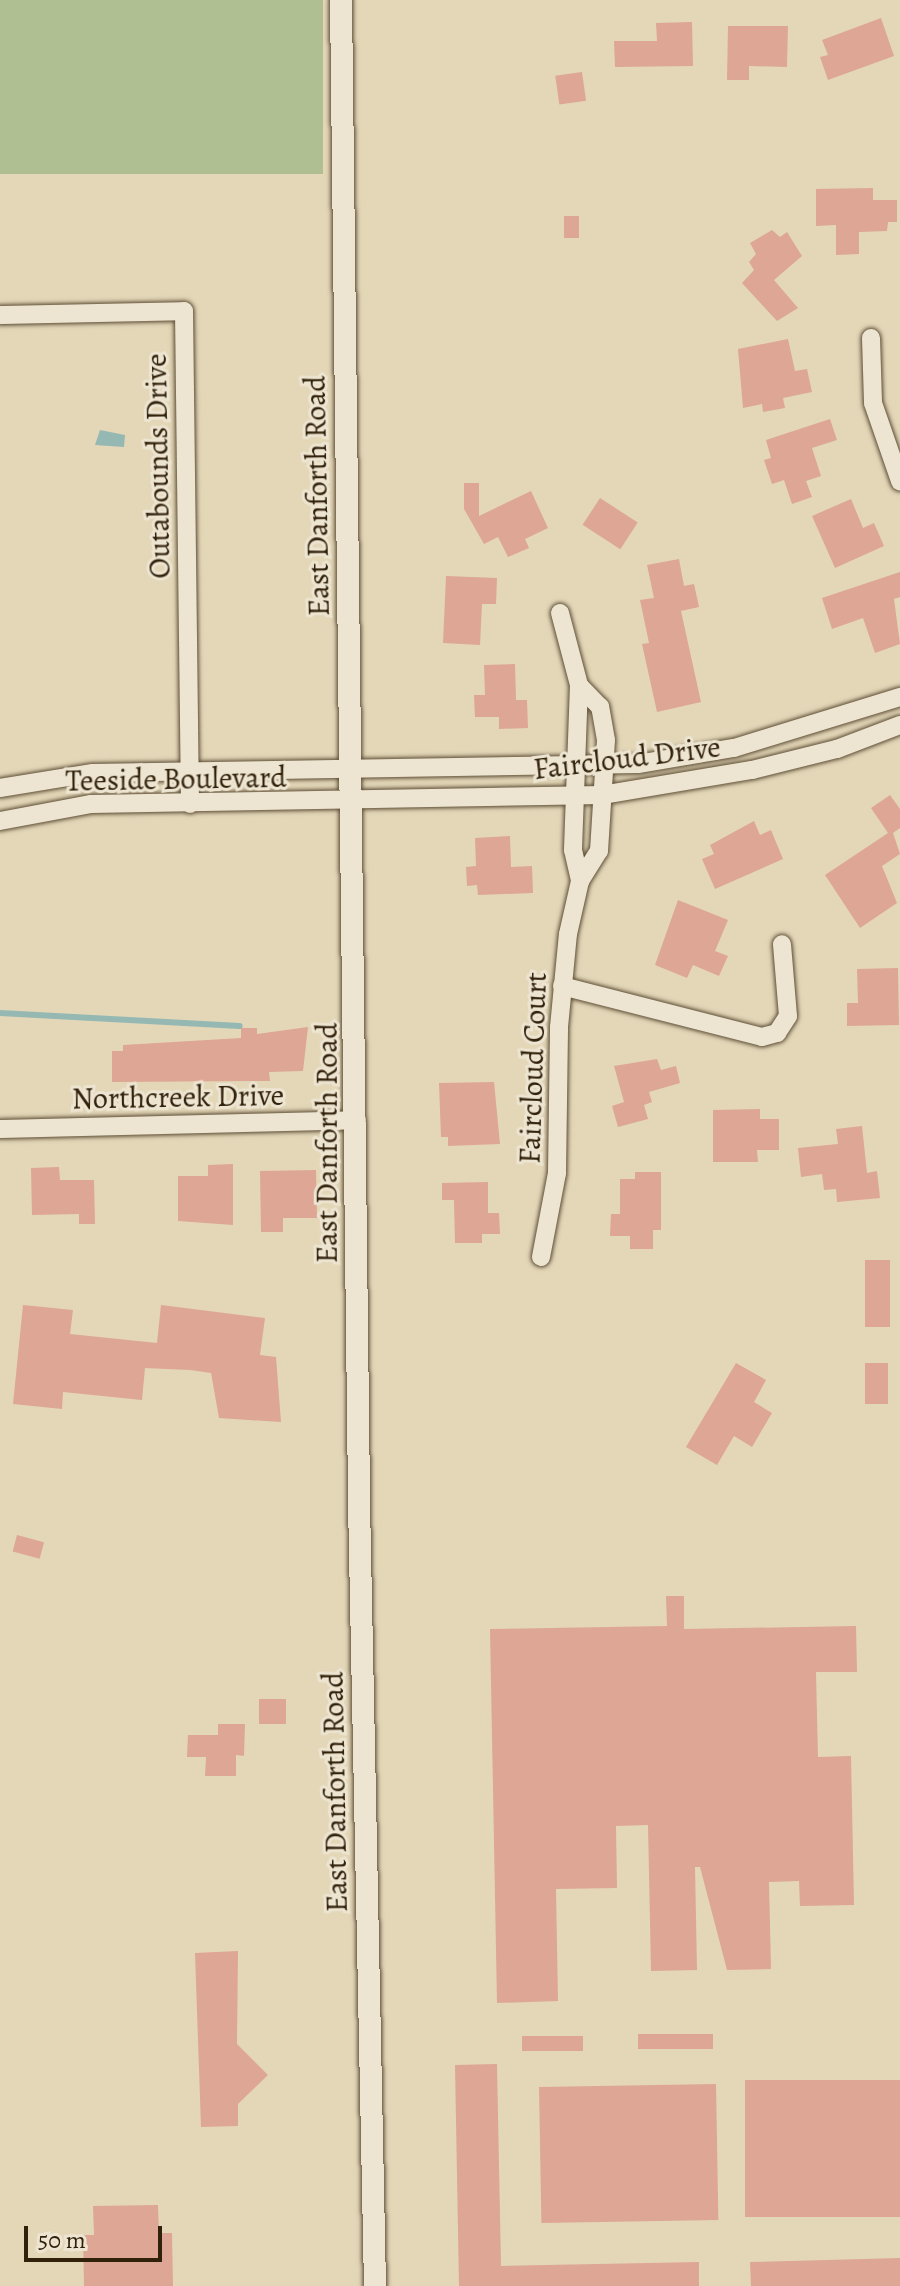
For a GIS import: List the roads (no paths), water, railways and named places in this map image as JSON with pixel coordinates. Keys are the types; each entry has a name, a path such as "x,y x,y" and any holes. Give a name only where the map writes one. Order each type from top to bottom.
{"street":[{"name":"East Danforth Road","path":"341,0 375,2286"},
{"name":"Outabounds Drive","path":"0,315 184,311 190,804"},
{"path":"871,338 873,403 900,481"},
{"name":"Faircloud Court","path":"541,1257 557,1173 562,986 580,881 573,850 579,685 560,613"},
{"name":"Faircloud Court","path":"579,685 600,707 604,766 599,851 580,881"},
{"name":"Faircloud Drive","path":"354,769 604,766 734,748 900,697"},
{"name":"Faircloud Drive","path":"354,803 602,795 752,770 837,749 900,725"},
{"name":"Teeside Boulevard","path":"0,788 93,773 354,769"},
{"name":"Teeside Boulevard","path":"0,821 91,804 354,803"},
{"path":"562,986 762,1037 777,1033 788,1016 782,944"},
{"name":"Northcreek Drive","path":"0,1129 357,1120"}],"water":[{"path":"100,430 125,435 124,447 95,445"}],"waterway":[{"path":"0,1013 240,1026"}]}
